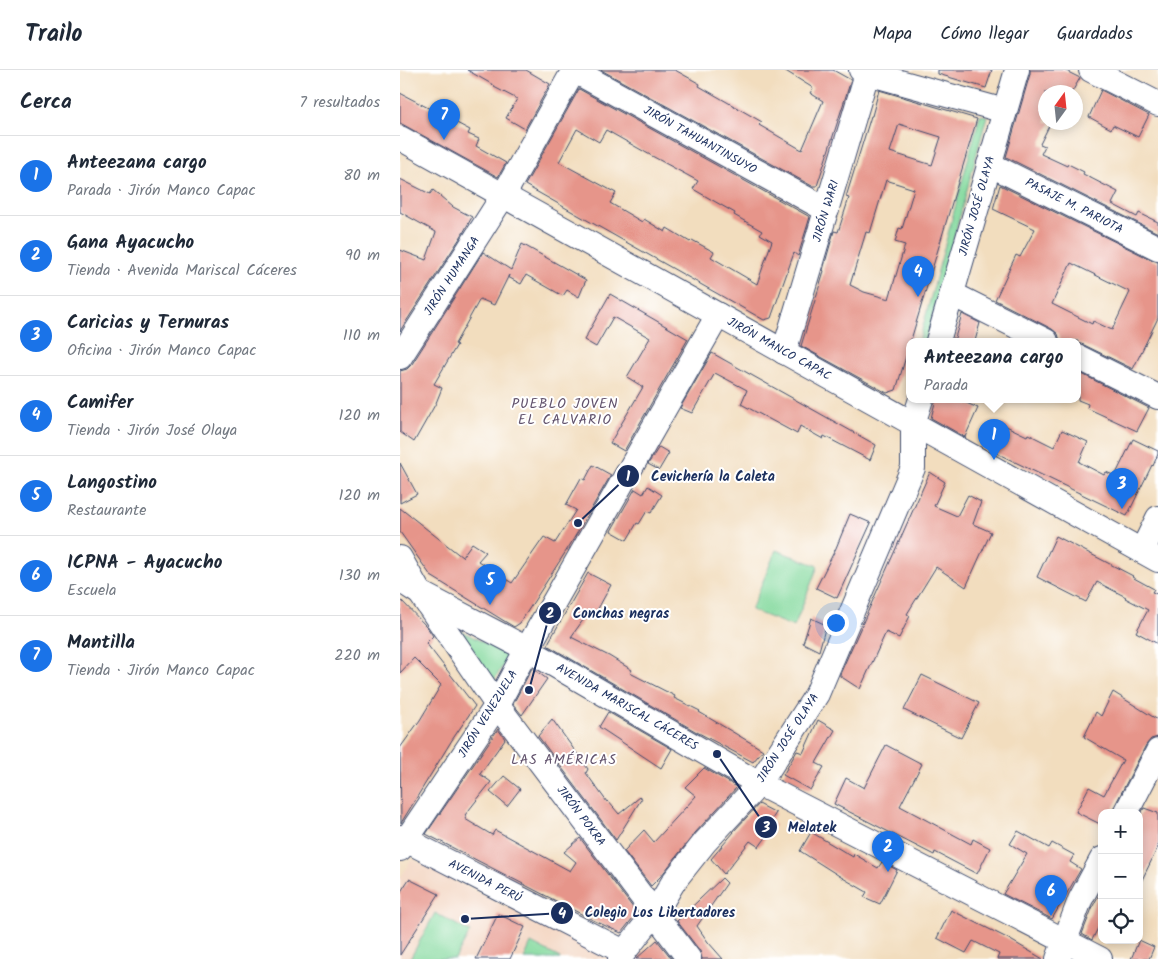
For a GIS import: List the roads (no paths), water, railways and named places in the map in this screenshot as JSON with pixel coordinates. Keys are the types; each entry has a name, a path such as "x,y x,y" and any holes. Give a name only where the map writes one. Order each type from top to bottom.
{"street":[{"name":"JIRÓN HUMANGA","path":"400,357 503,196 573,70"},
{"name":"JIRÓN TAHUANTINSUYO","path":"573,70 827,210"},
{"name":"JIRÓN JOSÉ OLAYA","path":"939,338 1017,70"},
{"path":"1091,70 1158,104"},
{"path":"865,71 1005,111"},
{"name":"JIRÓN WARI","path":"784,352 827,210 865,71"},
{"name":"JIRÓN MANCO CAPAC","path":"400,138 1150,556"},
{"name":"PASAJE M. PARIOTA","path":"989,164 1158,248"},
{"path":"952,294 1040,338"},
{"name":"JIRÓN VENEZUELA","path":"402,842 497,705 527,649 718,315"},
{"path":"1081,358 1158,397"},
{"name":"JIRÓN JOSÉ OLAYA","path":"622,955 655,913 674,882 700,849 759,784 817,694 913,468 913,424 920,403"},
{"path":"1150,556 1158,518"},
{"path":"400,558 420,593"},
{"name":"JIRÓN POKRA","path":"400,580 420,593 497,705 689,959"},
{"name":"AVENIDA MARISCAL CÁCERES","path":"420,593 527,649 759,784 1062,950 1100,959"},
{"path":"1128,809 1158,751"},
{"name":"AVENIDA PERÚ","path":"402,842 622,955"},
{"path":"1062,950 1080,900 1098,866"}],"place":[{"name":"Mantilla","path":"444,140"},
{"name":"Camifer","path":"918,297"},
{"name":"Anteezana cargo","path":"994,460"},
{"name":"Caricias y Ternuras","path":"1122,509"},
{"name":"Cevichería la Caleta","path":"578,523"},
{"name":"Langostino","path":"490,605"},
{"name":"Conchas negras","path":"529,690"},
{"name":"Melatek","path":"717,754"},
{"name":"Gana Ayacucho","path":"888,872"},
{"name":"ICPNA - Ayacucho","path":"1051,916"},
{"name":"Colegio Los Libertadores","path":"465,919"}],"district":[{"name":"PUEBLO JOVEN EL CALVARIO","path":"565,412"},
{"name":"LAS AMÉRICAS","path":"564,760"}]}
